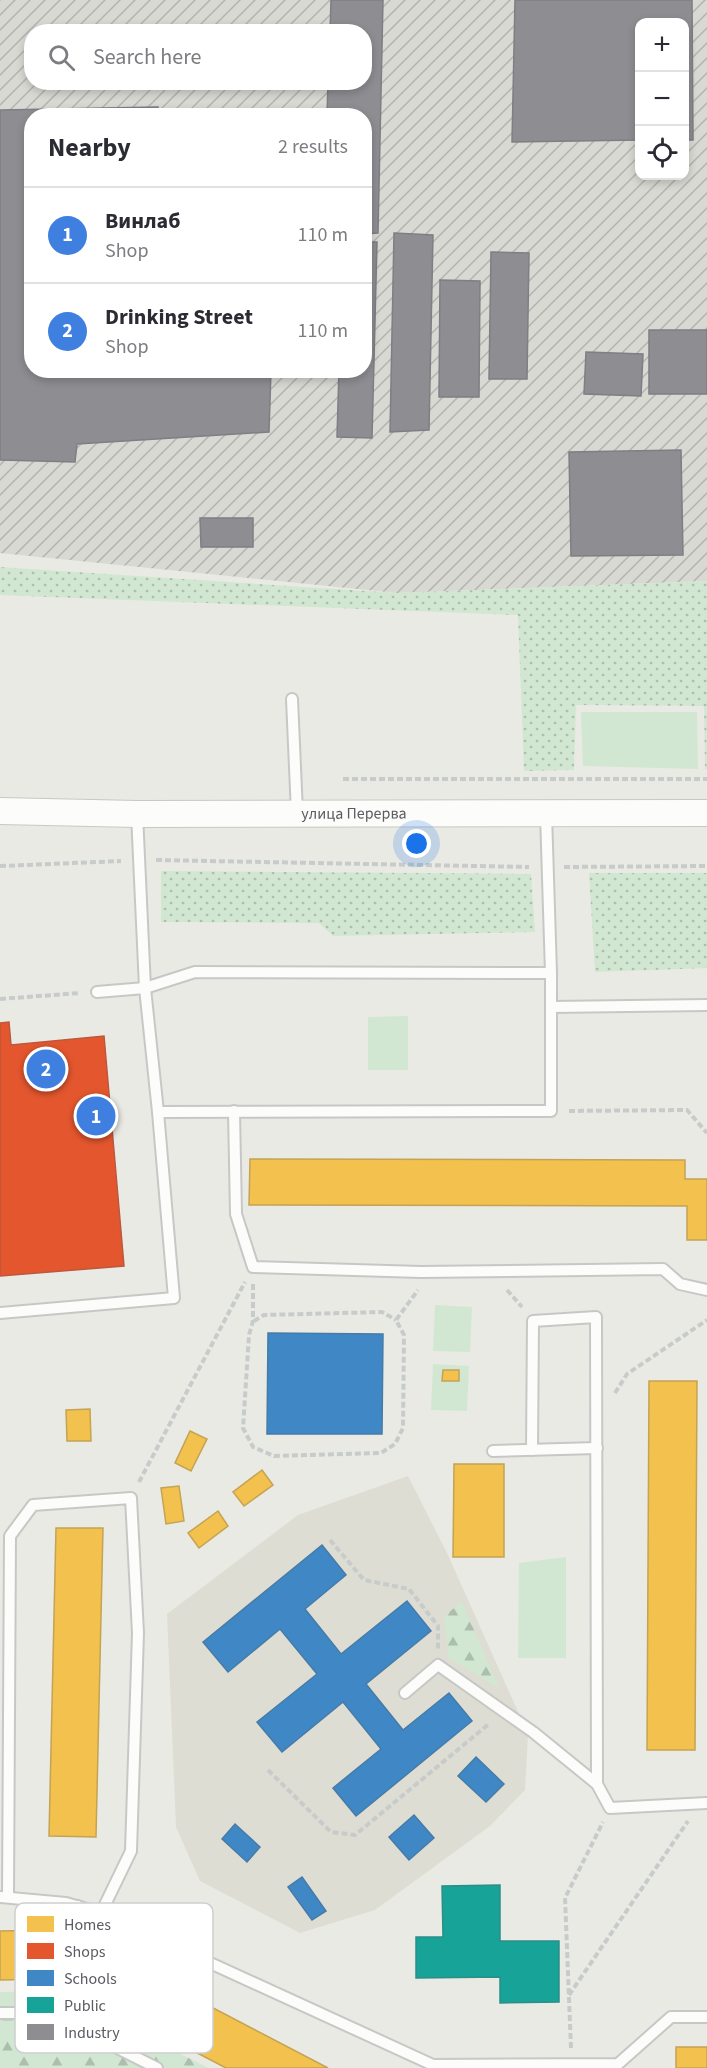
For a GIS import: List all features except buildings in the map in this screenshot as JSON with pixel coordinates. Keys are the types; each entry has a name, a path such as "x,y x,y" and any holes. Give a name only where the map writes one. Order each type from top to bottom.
{"street":[{"name":"улица Перерва","path":"0,811 137,814 707,813"}],"lane":[{"path":"292,699 297,813"},
{"path":"0,1313 174,1298 145,988 141,860 137,814"},
{"path":"158,1112 551,1111 549,867 546,814"},
{"path":"97,992 145,988 195,972 550,973"},
{"path":"551,1007 707,1005"},
{"path":"234,1111 236,1214 253,1267 421,1272 663,1269 680,1284 707,1290"},
{"path":"532,1450 534,1321 596,1317 597,1784"},
{"path":"493,1451 597,1448"},
{"path":"53,1903 4,1897 5,1582 10,1536 33,1505 130,1498 138,1633 131,1851 106,1903"},
{"path":"405,1693 438,1665 504,1711 597,1784 610,1808 704,1803"},
{"path":"213,1965 433,2066 618,2064 671,2017 707,2017"},
{"path":"127,2053 157,2068"}],"path":[{"path":"343,779 707,779"},
{"path":"0,866 141,860 549,867 707,866"},
{"path":"0,999 97,992"},
{"path":"551,1111 687,1110 707,1133"},
{"path":"253,1267 253,1321 249,1335 243,1428 253,1447 274,1456 381,1453 395,1444 403,1428 404,1335 396,1320 382,1312 264,1315 253,1321"},
{"path":"130,1498 253,1267"},
{"path":"492,1271 534,1321"},
{"path":"396,1320 421,1286 421,1272"},
{"path":"597,1420 627,1374 707,1320"},
{"path":"330,1540 364,1580 409,1589 438,1626 438,1665"},
{"path":"268,1770 332,1832 355,1835 504,1711"},
{"path":"569,1995 704,1803"},
{"path":"572,2064 565,1898 610,1808"}],"shaded area":[{"path":"0,0 707,0 707,581 397,593 0,553"},
{"path":"408,1476 448,1555 528,1734 525,1790 490,1826 375,1910 300,1933 200,1881 176,1827 167,1614 298,1515"}],"green space":[{"path":"0,567 397,593 707,581 707,769 705,769 704,706 576,705 574,770 524,771 518,615 0,595"},
{"path":"581,712 697,712 698,769 583,766"},
{"path":"161,871 531,874 535,932 333,936 319,923 161,922"},
{"path":"589,873 707,873 707,968 595,972"},
{"path":"408,1016 408,1070 368,1070 368,1017"},
{"path":"435,1305 472,1307 470,1352 433,1351"},
{"path":"433,1364 469,1366 467,1411 431,1410"},
{"path":"566,1557 566,1658 518,1658 519,1563"},
{"path":"462,1602 499,1688 449,1658 444,1616"},
{"path":"0,1992 15,1992 15,2053 178,2053 209,2068 0,2068"}],"place":[{"name":"Drinking Street","path":"46,1069"},
{"name":"Винлаб","path":"96,1116"}]}
